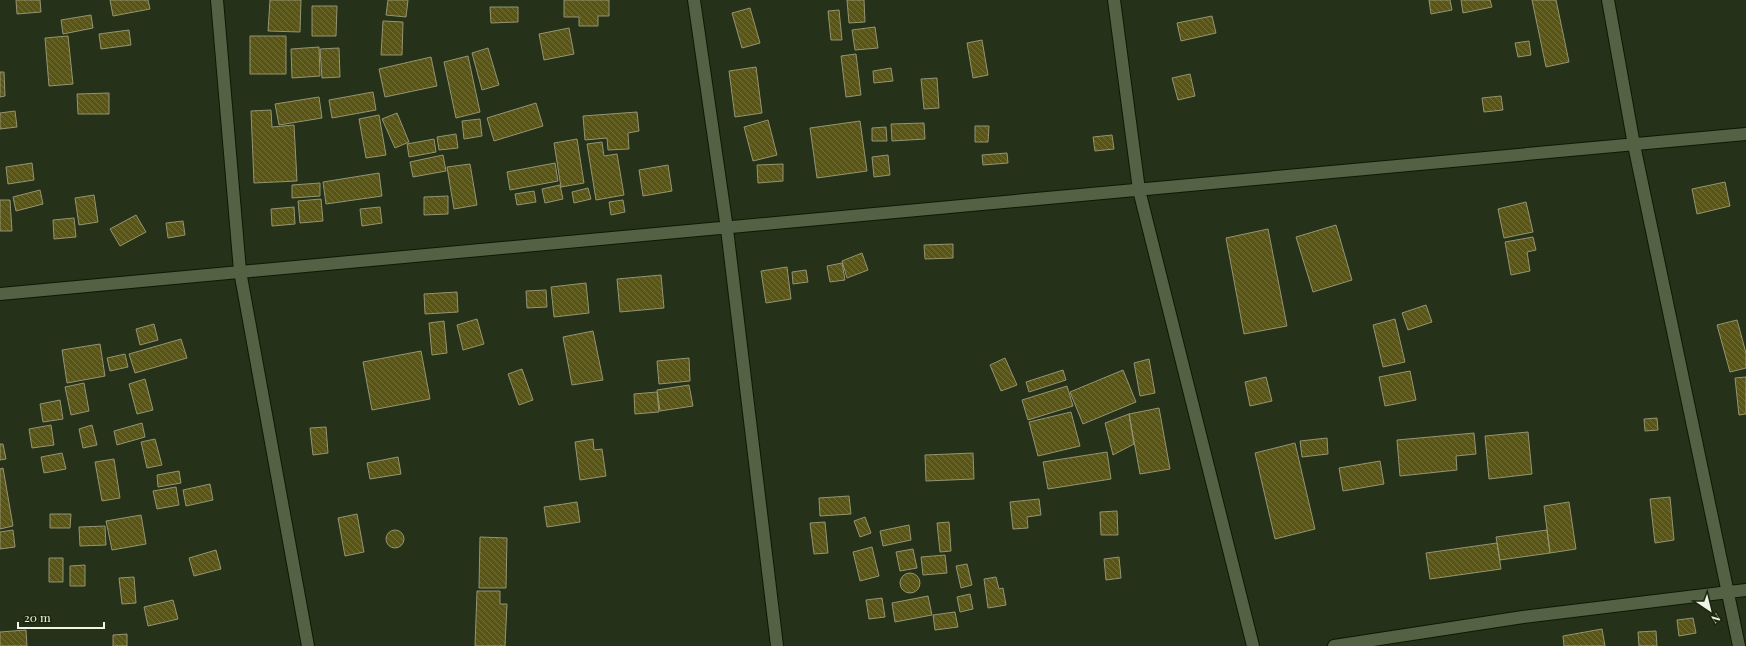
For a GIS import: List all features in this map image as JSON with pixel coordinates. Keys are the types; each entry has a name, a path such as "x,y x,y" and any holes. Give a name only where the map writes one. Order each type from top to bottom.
{"street":[{"path":"217,0 240,271 308,646"},
{"path":"694,0 727,229 777,646"},
{"path":"1114,0 1139,190 1253,646"},
{"path":"1608,0 1634,145 1738,646"},
{"path":"0,294 240,271 727,229 1746,134"},
{"path":"1334,646 1523,617 1746,590"}],"building":[{"path":"16,0 40,0 41,12 17,14"},
{"path":"110,0 148,0 150,9 113,16"},
{"path":"270,0 301,0 300,32 268,31"},
{"path":"388,0 408,0 406,17 386,15"},
{"path":"564,0 609,0 609,16 598,16 598,26 579,26 579,17 564,17"},
{"path":"847,0 864,0 865,22 849,23"},
{"path":"1429,0 1450,0 1452,10 1431,14"},
{"path":"1461,0 1490,0 1492,7 1463,13"},
{"path":"1532,0 1556,0 1569,62 1546,67"},
{"path":"312,6 337,6 336,36 312,36"},
{"path":"490,7 518,7 518,22 491,23"},
{"path":"750,8 760,43 742,48 732,13"},
{"path":"839,10 842,40 831,40 828,11"},
{"path":"91,15 93,28 63,34 61,20"},
{"path":"1212,16 1216,33 1181,41 1177,23"},
{"path":"383,21 403,22 402,55 381,55"},
{"path":"875,27 878,48 855,50 852,30"},
{"path":"569,28 574,54 544,60 539,34"},
{"path":"129,30 131,45 101,49 99,34"},
{"path":"68,36 73,84 49,86 45,38"},
{"path":"250,36 286,36 286,74 250,74"},
{"path":"982,40 988,75 973,78 967,43"},
{"path":"1529,41 1531,55 1518,57 1515,43"},
{"path":"319,47 320,76 292,78 291,49"},
{"path":"339,48 340,77 322,78 320,49"},
{"path":"488,48 499,85 482,90 472,53"},
{"path":"856,54 861,95 846,97 841,56"},
{"path":"468,56 480,112 456,118 444,62"},
{"path":"431,57 437,86 385,97 379,69"},
{"path":"756,67 762,113 735,117 729,71"},
{"path":"891,68 893,81 874,83 873,71"},
{"path":"0,72 4,72 5,96 0,97"},
{"path":"1190,74 1195,96 1178,100 1172,78"},
{"path":"937,78 939,108 924,109 921,79"},
{"path":"373,92 376,110 332,118 329,100"},
{"path":"109,93 109,114 78,114 77,94"},
{"path":"1501,96 1503,110 1484,112 1482,98"},
{"path":"319,97 322,118 279,125 275,104"},
{"path":"536,103 543,126 494,141 487,118"},
{"path":"271,110 272,127 294,125 297,181 254,183 251,111"},
{"path":"15,111 17,127 0,129 0,113"},
{"path":"637,112 639,131 628,133 629,149 608,150 607,138 585,140 583,116"},
{"path":"397,113 409,142 395,148 382,119"},
{"path":"379,115 386,155 366,158 359,119"},
{"path":"480,119 482,136 464,139 462,121"},
{"path":"768,120 777,155 753,161 744,127"},
{"path":"860,121 867,171 817,178 810,128"},
{"path":"924,123 925,139 892,141 891,124"},
{"path":"975,126 989,126 988,142 975,142"},
{"path":"886,127 887,141 872,141 872,128"},
{"path":"456,134 458,148 439,150 437,137"},
{"path":"1112,135 1114,149 1095,151 1093,137"},
{"path":"434,139 436,152 409,157 407,144"},
{"path":"577,139 584,183 561,187 554,143"},
{"path":"602,142 604,156 617,154 624,195 596,200 587,144"},
{"path":"1007,153 1008,163 983,165 982,155"},
{"path":"443,155 446,171 413,177 410,162"},
{"path":"888,155 890,175 874,177 872,157"},
{"path":"32,163 34,180 8,184 6,167"},
{"path":"555,163 558,181 510,190 507,172"},
{"path":"470,164 477,205 454,209 447,167"},
{"path":"783,164 783,181 758,183 757,165"},
{"path":"668,165 672,191 643,196 639,170"},
{"path":"379,173 382,196 326,204 323,182"},
{"path":"1725,182 1730,206 1697,214 1692,189"},
{"path":"320,183 320,196 292,198 292,185"},
{"path":"560,185 563,199 545,203 542,189"},
{"path":"588,188 591,199 574,203 572,192"},
{"path":"40,190 43,204 16,211 13,197"},
{"path":"534,191 536,202 517,205 515,194"},
{"path":"94,195 98,222 79,225 75,198"},
{"path":"448,196 448,214 424,215 424,197"},
{"path":"321,199 323,221 300,223 298,201"},
{"path":"0,200 10,200 12,231 0,231"},
{"path":"623,200 625,212 611,215 609,202"},
{"path":"1526,202 1533,232 1504,238 1498,209"},
{"path":"294,207 295,224 272,226 271,209"},
{"path":"380,207 382,223 362,226 360,209"},
{"path":"136,215 146,232 120,246 110,229"},
{"path":"74,218 76,237 54,239 53,220"},
{"path":"183,221 185,235 168,238 166,223"},
{"path":"1336,225 1352,280 1313,292 1296,237"},
{"path":"1268,229 1287,326 1244,334 1226,238"},
{"path":"1533,237 1536,250 1527,252 1530,271 1511,275 1505,242"},
{"path":"953,244 953,258 925,259 924,245"},
{"path":"862,253 868,270 847,278 842,261"},
{"path":"842,263 845,280 830,282 827,266"},
{"path":"787,267 791,299 766,303 761,271"},
{"path":"806,270 808,282 793,284 792,272"},
{"path":"661,275 664,308 620,312 617,279"},
{"path":"586,283 589,313 554,317 551,287"},
{"path":"546,290 547,307 527,308 526,291"},
{"path":"457,292 458,312 425,314 424,294"},
{"path":"1426,305 1432,322 1408,330 1402,313"},
{"path":"477,319 484,344 463,350 457,325"},
{"path":"1395,319 1405,362 1383,367 1373,325"},
{"path":"1737,320 1746,353 1746,368 1730,372 1717,325"},
{"path":"444,321 447,353 432,355 429,323"},
{"path":"154,324 158,340 140,345 136,329"},
{"path":"593,331 603,380 572,385 563,337"},
{"path":"181,339 187,358 135,373 129,354"},
{"path":"100,344 105,376 67,383 62,350"},
{"path":"421,351 430,399 372,410 363,362"},
{"path":"125,354 128,367 110,371 107,358"},
{"path":"689,358 690,381 659,384 657,361"},
{"path":"1005,358 1017,385 1001,391 990,365"},
{"path":"1149,359 1155,393 1140,396 1134,363"},
{"path":"522,369 533,400 519,405 508,374"},
{"path":"1063,370 1066,380 1029,392 1026,382"},
{"path":"1123,370 1136,402 1083,424 1070,392"},
{"path":"1410,371 1416,400 1385,406 1379,377"},
{"path":"1266,377 1272,401 1250,406 1245,382"},
{"path":"1746,377 1746,414 1739,415 1735,378"},
{"path":"145,379 153,410 137,414 129,384"},
{"path":"84,383 89,411 71,415 65,387"},
{"path":"689,385 693,406 660,411 657,390"},
{"path":"1067,386 1073,406 1028,420 1022,400"},
{"path":"657,392 659,412 635,414 634,394"},
{"path":"60,400 63,419 43,422 40,404"},
{"path":"1159,408 1170,469 1140,474 1129,414"},
{"path":"1071,412 1080,446 1038,456 1029,422"},
{"path":"1129,414 1134,444 1113,455 1105,423"},
{"path":"1657,418 1658,430 1645,431 1644,419"},
{"path":"142,423 145,437 117,445 114,431"},
{"path":"51,425 54,445 32,448 29,429"},
{"path":"92,425 97,445 83,448 79,429"},
{"path":"326,427 328,453 313,455 310,428"},
{"path":"1528,432 1532,474 1489,479 1485,436"},
{"path":"1474,433 1476,454 1456,456 1457,470 1400,476 1397,440"},
{"path":"1327,438 1328,454 1302,457 1300,441"},
{"path":"155,439 162,465 147,468 141,442"},
{"path":"593,439 594,450 602,449 606,476 580,480 575,442"},
{"path":"1295,443 1315,529 1275,539 1255,453"},
{"path":"0,444 3,444 6,459 0,460"},
{"path":"1107,452 1111,479 1048,489 1043,462"},
{"path":"62,453 66,469 44,473 41,457"},
{"path":"973,453 974,479 926,481 925,455"},
{"path":"398,457 401,474 370,479 367,463"},
{"path":"114,459 120,498 102,501 95,462"},
{"path":"1380,461 1384,484 1343,491 1339,468"},
{"path":"3,468 13,526 0,529 0,469"},
{"path":"179,471 181,483 158,487 157,475"},
{"path":"210,484 213,500 186,506 183,490"},
{"path":"176,487 179,505 157,509 153,491"},
{"path":"849,496 851,514 820,516 819,498"},
{"path":"1670,497 1674,540 1655,543 1650,499"},
{"path":"1039,499 1041,515 1027,517 1028,528 1013,529 1010,502"},
{"path":"577,502 580,522 547,527 544,507"},
{"path":"1569,502 1576,549 1550,553 1544,506"},
{"path":"1117,511 1118,535 1101,535 1100,512"},
{"path":"50,514 71,514 70,528 50,528"},
{"path":"357,514 364,552 345,556 338,518"},
{"path":"141,515 146,544 112,550 106,521"},
{"path":"865,517 871,533 860,537 854,521"},
{"path":"825,522 828,553 814,554 810,523"},
{"path":"949,522 951,551 940,552 937,523"},
{"path":"909,525 911,540 883,546 880,531"},
{"path":"105,526 106,545 80,546 79,527"},
{"path":"13,530 15,547 0,549 0,532"},
{"path":"395,530 399,531 403,535 403,543 399,547 395,548 391,547 387,543 386,539 387,535 391,531"},
{"path":"1547,530 1550,553 1500,560 1496,537"},
{"path":"480,537 507,538 506,588 479,588"},
{"path":"1497,543 1501,569 1430,579 1426,553"},
{"path":"872,547 879,576 860,581 853,552"},
{"path":"913,549 917,568 900,571 896,552"},
{"path":"216,550 221,569 194,576 189,558"},
{"path":"945,555 947,573 923,575 921,557"},
{"path":"1119,557 1121,578 1106,580 1104,559"},
{"path":"49,558 63,558 63,582 49,582"},
{"path":"967,564 972,585 961,588 956,566"},
{"path":"85,565 85,586 70,586 70,566"},
{"path":"910,573 917,576 920,583 917,590 910,593 903,590 900,583 903,576"},
{"path":"134,577 136,603 122,604 119,578"},
{"path":"996,577 999,589 1003,588 1006,605 988,608 984,579"},
{"path":"477,591 500,591 500,604 507,604 505,646 475,646"},
{"path":"970,594 973,609 960,612 957,597"},
{"path":"928,596 932,615 895,622 892,603"},
{"path":"882,598 885,617 869,619 866,600"},
{"path":"173,600 178,619 148,626 144,607"},
{"path":"955,612 958,627 935,630 933,615"},
{"path":"1693,618 1696,633 1679,636 1677,620"},
{"path":"1602,629 1605,646 1564,646 1563,636"},
{"path":"26,630 27,646 0,646 0,632"},
{"path":"1656,631 1657,646 1639,646 1638,632"},
{"path":"127,634 127,646 113,646 113,635"}]}
